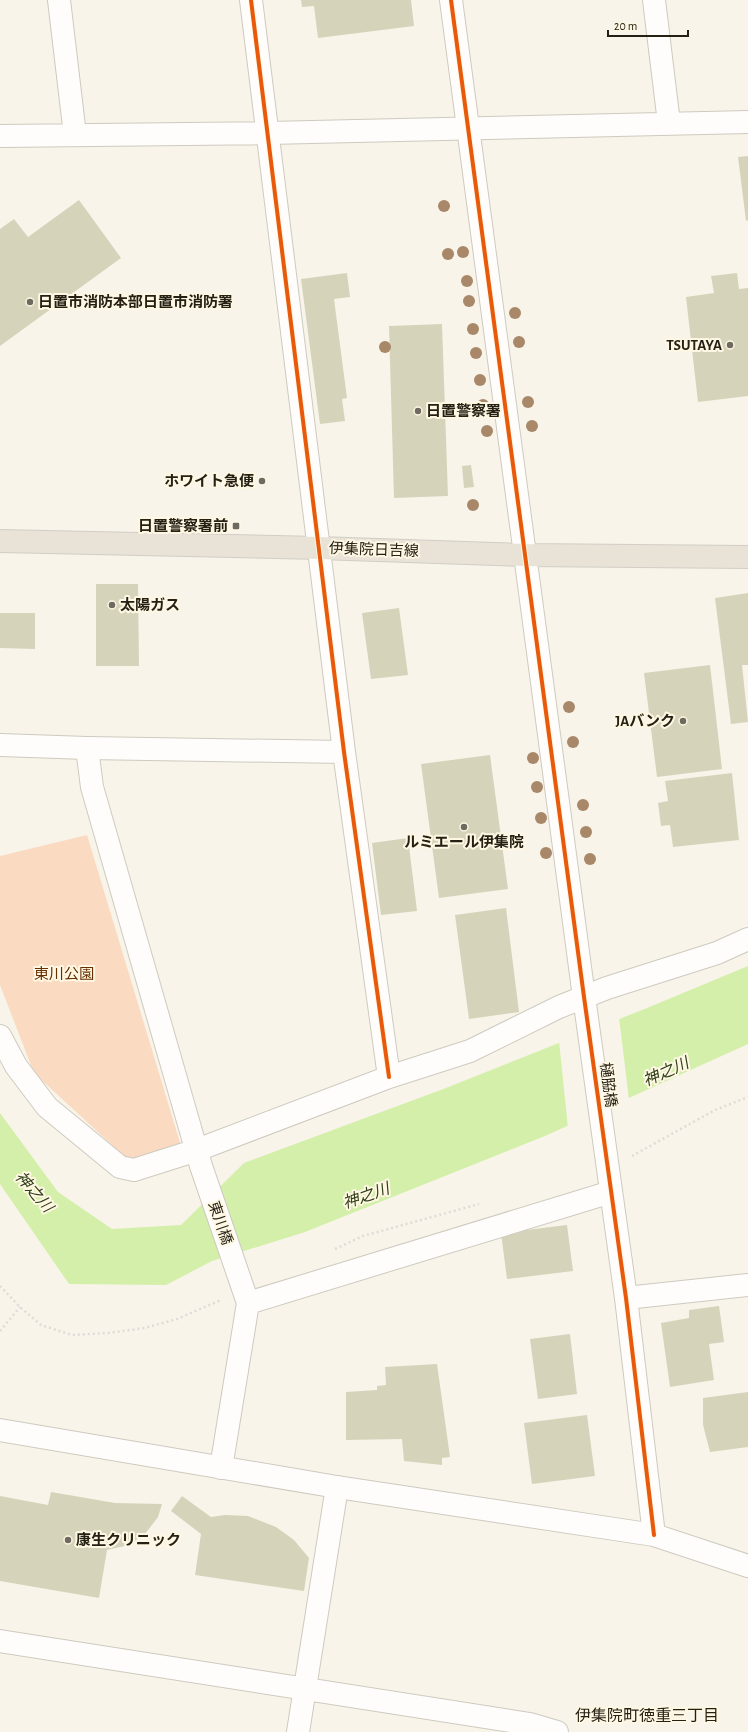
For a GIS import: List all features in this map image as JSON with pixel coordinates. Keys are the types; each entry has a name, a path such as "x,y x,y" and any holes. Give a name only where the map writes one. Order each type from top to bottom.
{"main road":[{"name":"伊集院日吉線","path":"0,541 319,548 525,555 748,557"}],"street":[{"path":"59,0 75,135"},
{"path":"251,0 344,752 389,1077"},
{"name":"樋脇橋","path":"451,0 585,1007 626,1298 654,1535"},
{"path":"654,0 669,123"},
{"path":"0,136 268,133 748,122"},
{"path":"0,745 87,748 344,752"},
{"name":"東川橋","path":"87,748 92,787 199,1158 244,1291"},
{"path":"0,1036 16,1066 47,1107 120,1167 134,1170 199,1158 389,1077 470,1051 559,1007 585,1007 607,988 717,953 748,939"},
{"path":"221,1468 244,1291 611,1192"},
{"path":"626,1298 748,1285"},
{"path":"0,1430 337,1487 654,1535 748,1566"},
{"path":"298,1732 337,1487"},
{"path":"0,1641 530,1724 557,1732"}],"path":[{"path":"607,1162 715,1110 748,1097"},
{"path":"0,1286 40,1325 72,1335 108,1333 145,1328 177,1319 244,1291"},
{"path":"0,1331 20,1307"}],"green space":[{"name":"東川公園","path":"87,835 181,1146 136,1158 125,1157 34,1073 0,985 0,856"}],"water":[{"name":"神之川","path":"748,966 748,1044 545,1136 305,1232 212,1261 166,1285 69,1284 0,1184 0,1113 58,1192 112,1229 181,1225 244,1163 446,1088"}],"pier":[{"path":"619,1017 629,1100 568,1128 559,1041"}],"building":[{"path":"301,0 411,0 414,26 318,38 314,6 302,7"},
{"path":"748,156 748,220 746,221 738,157"},
{"name":"日置市消防本部日置市消防署","path":"79,200 121,258 0,346 0,229 14,219 28,237"},
{"path":"347,273 350,297 334,299 347,398 342,399 345,421 320,424 301,279"},
{"path":"737,273 739,289 748,288 748,396 698,402 686,297 714,293 711,276"},
{"name":"日置警察署","path":"442,324 448,496 394,498 389,326"},
{"path":"471,465 474,487 464,488 462,466"},
{"path":"96,584 138,584 139,666 96,666"},
{"path":"748,593 748,665 742,665 748,722 731,724 715,598"},
{"path":"399,608 408,675 371,679 362,613"},
{"path":"0,613 35,613 35,649 0,648"},
{"name":"JAバンク","path":"710,665 722,769 657,777 644,673"},
{"name":"ルミエール伊集院","path":"490,755 508,889 439,898 421,764"},
{"path":"732,773 739,840 673,847 670,825 661,826 658,803 668,801 665,781"},
{"path":"408,838 417,911 381,915 372,843"},
{"path":"506,908 519,1012 469,1019 455,915"},
{"path":"567,1225 573,1271 507,1279 501,1233"},
{"path":"719,1306 724,1342 709,1344 714,1380 670,1387 661,1323 689,1318 689,1310"},
{"path":"570,1334 577,1394 538,1399 530,1339"},
{"path":"437,1364 450,1457 442,1458 442,1465 404,1461 402,1439 346,1440 346,1392 377,1390 377,1386 386,1385 385,1367"},
{"path":"748,1392 748,1447 710,1452 703,1425 703,1398"},
{"path":"587,1415 595,1476 532,1484 524,1423"},
{"name":"康⽣クリニック","path":"51,1492 115,1503 162,1504 158,1517 145,1534 129,1545 107,1550 99,1598 0,1581 0,1496 48,1505"},
{"path":"182,1496 211,1517 225,1515 248,1516 276,1527 294,1540 309,1558 304,1591 195,1575 201,1534 171,1511"}],"cycle path":[{"path":"251,0 344,752 389,1077"},
{"path":"451,0 584,997 626,1298 654,1535"}],"place":[{"name":"日置市消防本部日置市消防署","path":"30,302"},
{"name":"TSUTAYA","path":"730,345"},
{"name":"日置警察署","path":"418,411"},
{"name":"ホワイト急便","path":"262,481"},
{"name":"日置警察署前","path":"236,526"},
{"name":"太陽ガス","path":"112,605"},
{"name":"JAバンク","path":"683,721"},
{"name":"ルミエール伊集院","path":"464,827"},
{"name":"康⽣クリニック","path":"68,1540"}],"district":[{"name":"伊集院町徳重三丁目","path":"647,1716"}]}
